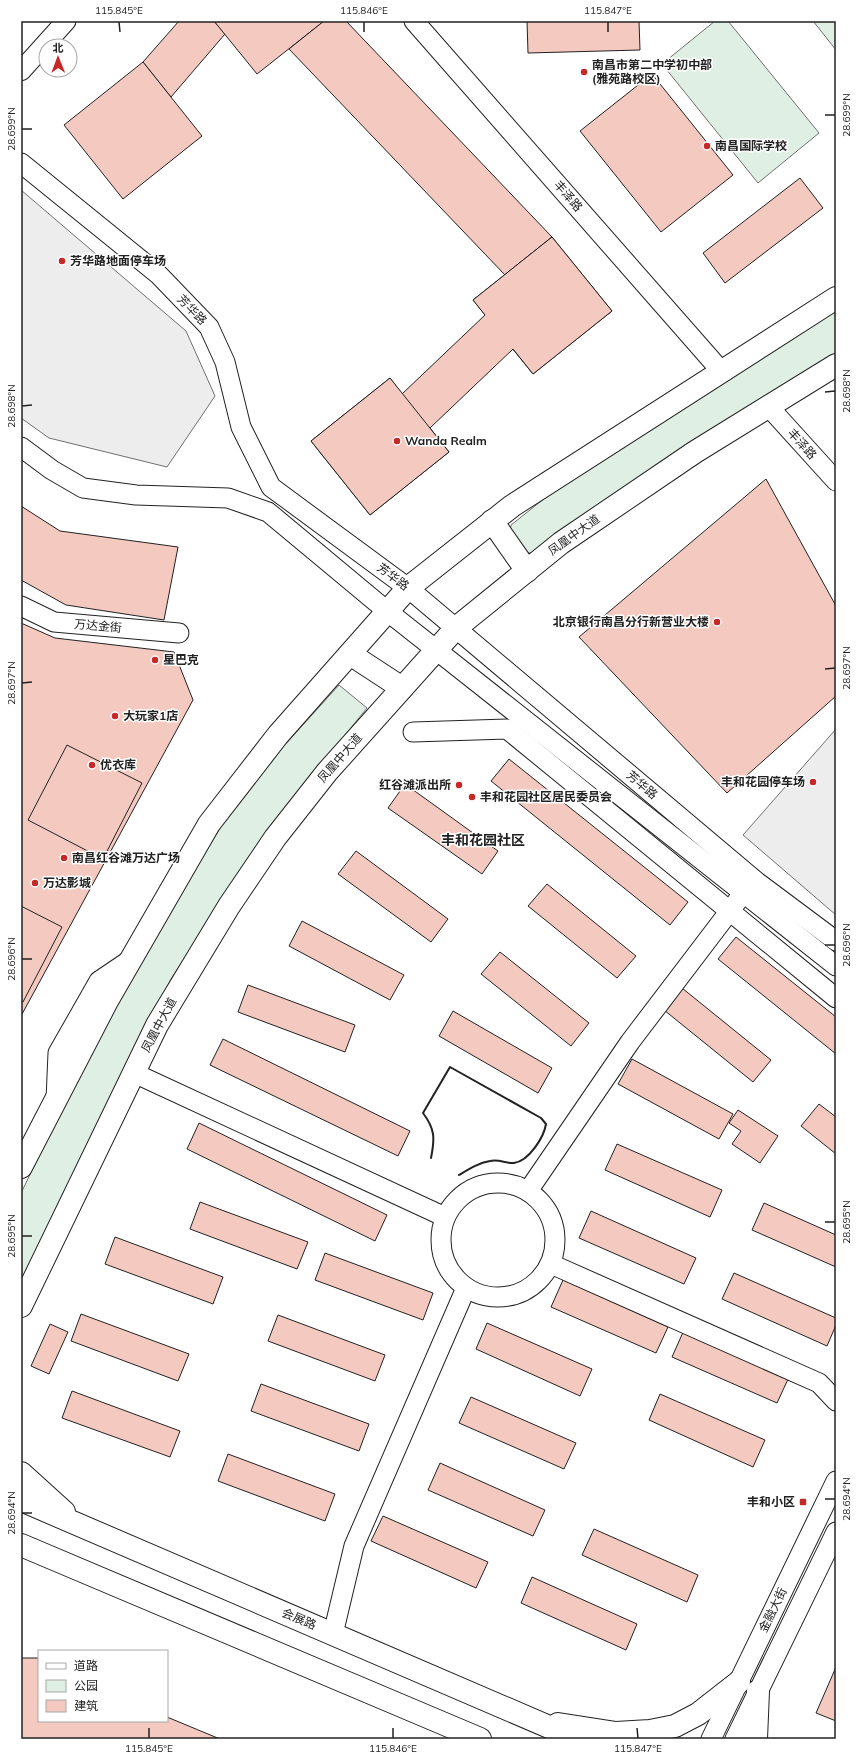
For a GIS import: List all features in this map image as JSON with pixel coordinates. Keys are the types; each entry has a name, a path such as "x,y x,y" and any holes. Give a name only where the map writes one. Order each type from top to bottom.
{"main road":[{"path":"21,1167 103,1008 209,824 278,735 408,588 512,506 836,298"},
{"name":"凤凰中大道","path":"21,1306 157,1025 229,906 275,838 327,772 456,628 561,543 695,452 836,364"},
{"path":"492,522 527,571"},
{"path":"350,654 402,688"},
{"path":"21,1312 35,1277"},
{"path":"21,1473 77,1523"},
{"name":"会展路","path":"21,1500 577,1739"},
{"path":"21,1545 480,1739"},
{"path":"531,1720 616,1733 650,1731 675,1726 698,1714 739,1682"},
{"path":"756,1739 758,1691"}],"street":[{"path":"21,71 66,21"},
{"name":"丰泽路","path":"414,21 722,372"},
{"name":"芳华路","path":"21,164 158,274 209,326 225,362 241,427 271,487 408,588 757,882 836,941"},
{"name":"丰泽路","path":"768,406 836,481"},
{"name":"芳华路","path":"21,447 52,470 83,488 136,495 228,498 268,512 387,611 836,966"},
{"name":"万达金街","path":"21,606 54,622 179,633"},
{"path":"413,732 507,729 836,998"},
{"path":"528,1191 630,1042 744,893"},
{"path":"134,1073 445,1217"},
{"path":"490,1183 510,1184 528,1191 541,1201 551,1215 556,1231 556,1248 551,1264 540,1281 523,1292 504,1298 484,1296 466,1288 454,1277 446,1264 442,1253 441,1232 445,1217 456,1201 472,1189 490,1183"},
{"path":"551,1264 819,1383 836,1401"},
{"path":"333,1634 354,1546 466,1288"},
{"name":"金融大街","path":"711,1739 836,1482"},
{"name":"金融大街","path":"735,1739 836,1532"}],"green space":[{"path":"715,21 728,21 819,133 758,183 662,64"},
{"path":"813,21 836,21 836,50"},
{"path":"836,310 836,354 539,553 527,553 510,531 511,525 583,468"},
{"path":"339,685 367,708 263,836 171,979 21,1285 21,1193 62,1109 150,941 221,827 283,747"}],"shaded area":[{"name":"芳华路地面停车场","path":"21,190 186,331 215,396 167,467 49,438 21,418"},
{"name":"丰和花园停车场","path":"836,729 836,915 743,835"}],"building":[{"path":"179,21 214,21 225,34 171,97 143,62"},
{"path":"214,21 324,21 257,74"},
{"path":"324,21 346,21 552,237 505,275 289,49"},
{"path":"527,21 639,21 640,50 528,53"},
{"path":"143,62 202,136 123,199 64,125"},
{"path":"652,74 733,175 661,232 580,131"},
{"path":"800,178 823,208 725,283 703,253"},
{"path":"552,237 612,311 533,374 473,300"},
{"path":"552,237 612,311 533,374 513,349 430,428 449,452 370,515 311,441 390,378 402,394 485,315 473,300"},
{"path":"390,378 449,452 370,515 311,441"},
{"name":"北京银行南昌分行新营业大楼","path":"766,479 836,606 836,696 727,793 579,637"},
{"path":"21,506 60,531 178,547 164,620 66,605 21,580"},
{"name":"南昌红谷滩万达广场","path":"21,623 55,638 174,652 193,700 21,1016"},
{"path":"67,745 142,783 103,859 28,820"},
{"path":"509,759 688,902 670,925 491,781"},
{"path":"405,784 498,851 482,874 388,808"},
{"path":"356,851 448,919 431,942 338,874"},
{"path":"547,884 636,956 617,978 528,906"},
{"path":"21,906 62,927 23,1002 21,1001"},
{"path":"302,921 404,975 390,1000 289,946"},
{"path":"736,937 836,1017 836,1054 718,959"},
{"path":"500,952 589,1023 571,1046 481,974"},
{"path":"248,985 355,1025 345,1052 238,1012"},
{"path":"682,988 771,1060 753,1082 664,1010"},
{"path":"453,1011 552,1068 538,1093 439,1036"},
{"path":"223,1039 410,1131 398,1156 210,1065"},
{"path":"632,1059 733,1114 719,1139 618,1084"},
{"path":"819,1104 836,1117 836,1154 801,1126"},
{"path":"738,1110 778,1136 760,1163 732,1144 741,1131 729,1123"},
{"path":"199,1123 387,1215 375,1241 187,1149"},
{"path":"617,1144 722,1190 710,1217 605,1170"},
{"path":"200,1202 308,1242 297,1269 190,1229"},
{"path":"764,1203 836,1235 836,1267 752,1230"},
{"path":"591,1211 696,1258 684,1284 579,1238"},
{"path":"115,1237 223,1277 213,1304 105,1264"},
{"path":"325,1253 433,1293 423,1320 315,1280"},
{"path":"734,1273 836,1318 836,1325 827,1346 722,1299"},
{"path":"563,1280 668,1327 656,1353 551,1307"},
{"path":"81,1314 189,1354 178,1381 71,1341"},
{"path":"278,1315 385,1355 375,1381 268,1341"},
{"path":"487,1323 592,1369 580,1396 476,1349"},
{"path":"50,1324 68,1332 49,1374 31,1366"},
{"path":"684,1330 789,1377 777,1403 672,1357"},
{"path":"261,1384 369,1424 359,1451 251,1411"},
{"path":"72,1391 180,1431 170,1457 62,1418"},
{"path":"660,1394 765,1440 753,1467 649,1420"},
{"path":"471,1397 576,1443 564,1469 459,1423"},
{"path":"228,1454 335,1494 325,1521 218,1481"},
{"path":"440,1463 545,1510 533,1536 428,1490"},
{"path":"383,1516 488,1562 476,1588 371,1541"},
{"path":"594,1529 698,1575 687,1602 582,1555"},
{"path":"532,1577 637,1624 626,1650 521,1603"},
{"path":"21,1658 38,1658 38,1722 168,1722 168,1717 220,1739 21,1739"},
{"path":"836,1667 836,1721 816,1713"}],"wall":[{"path":"431,1158 433,1134 430,1124 423,1113 450,1067 541,1118 546,1124 535,1148 520,1161 514,1163 497,1161 486,1162 474,1166 459,1175"}],"place":[{"name":"南昌市第二中学初中部 (雅苑路校区)","path":"584,72"},
{"name":"南昌国际学校","path":"707,146"},
{"name":"芳华路地面停车场","path":"62,261"},
{"name":"Wanda Realm","path":"397,441"},
{"name":"北京银行南昌分行新营业大楼","path":"717,622"},
{"name":"星巴克","path":"155,660"},
{"name":"大玩家1店","path":"115,716"},
{"name":"优衣库","path":"92,765"},
{"name":"丰和花园停车场","path":"813,782"},
{"name":"红谷滩派出所","path":"459,785"},
{"name":"丰和花园社区居民委员会","path":"472,797"},
{"name":"南昌红谷滩万达广场","path":"64,858"},
{"name":"万达影城","path":"35,883"},
{"name":"丰和小区","path":"803,1502"}],"district":[{"name":"丰和花园社区","path":"483,840"}]}
